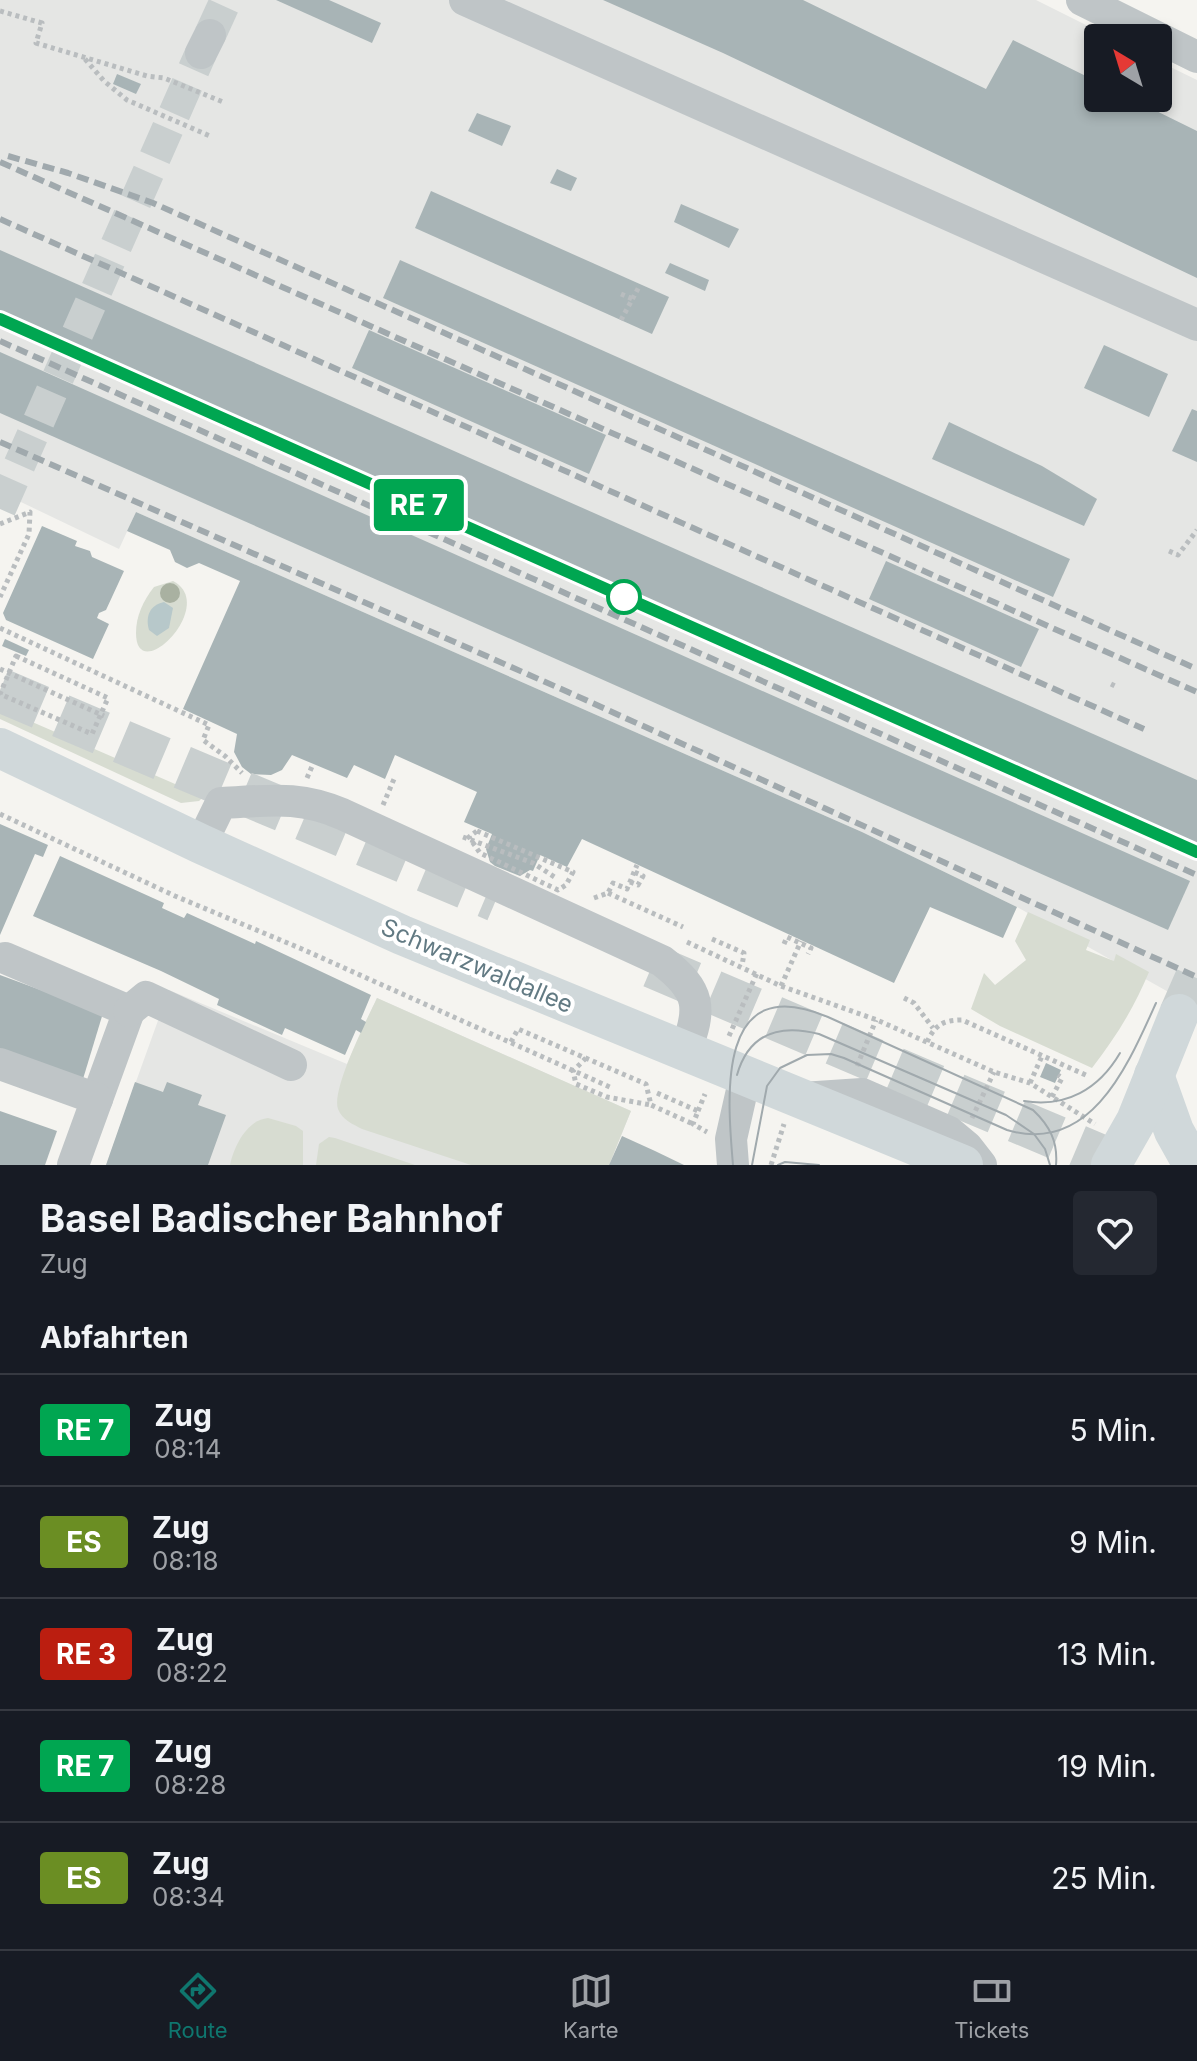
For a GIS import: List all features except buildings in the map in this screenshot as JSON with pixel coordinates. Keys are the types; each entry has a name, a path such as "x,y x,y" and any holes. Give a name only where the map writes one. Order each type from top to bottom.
{"main road":[{"name":"Schwarzwaldallee","path":"0,748 402,935 963,1165"},
{"path":"1111,1165 1130,1132 1179,1014"},
{"path":"1154,1075 1174,1131 1193,1165"}],"street":[{"path":"465,0 1197,325"},
{"path":"1083,0 1197,57"},
{"path":"201,844 221,803 297,800 315,803 342,814 662,961 690,987 697,1007 695,1025 685,1052"},
{"path":"5,958 129,1011"},
{"path":"73,1165 129,1011 146,997 291,1065"},
{"path":"0,1064 97,1099"},
{"path":"722,1155 731,1139 745,1077"},
{"path":"792,1097 862,1094 949,1132 967,1147 981,1165"}],"path":[{"path":"0,11 42,23 36,43 163,78 222,102"},
{"path":"84,58 127,100 210,136"},
{"path":"621,320 640,285"},
{"path":"621,294 633,299"},
{"path":"0,524 30,512 29,534 0,597"},
{"path":"1169,551 1178,555 1197,530"},
{"path":"1,631 209,725 203,740 246,776"},
{"path":"16,656 108,698 92,734 0,694 9,673 16,656"},
{"path":"0,669 102,715"},
{"path":"382,806 394,779"},
{"path":"0,814 175,896 612,1088"},
{"path":"477,831 573,872 566,885 533,863 514,855 469,837 477,831"},
{"path":"514,855 518,846"},
{"path":"608,893 613,883 627,889 637,865"},
{"path":"593,898 608,893 683,927"},
{"path":"784,944 787,937 801,942 811,948 808,954"},
{"path":"679,938 781,986 877,1020 994,1072 1030,1083 1095,1124"},
{"path":"712,939 744,953 742,966"},
{"path":"781,986 801,942"},
{"path":"904,998 914,1003 933,1028"},
{"path":"866,1048 877,1020"},
{"path":"926,1042 933,1028 946,1020 962,1020 1088,1076"},
{"path":"511,1042 518,1029 646,1084 651,1105"},
{"path":"1030,1083 1042,1056"},
{"path":"573,1071 586,1058"},
{"path":"573,1071 576,1084 596,1093 651,1105 707,1131 722,1155"},
{"path":"972,1118 994,1072"},
{"path":"1052,1097 1062,1078 1058,1075"},
{"path":"657,1093 698,1111 693,1124"},
{"path":"771,1165 792,1097"}],"shaded area":[{"path":"0,0 1036,0 1084,24 1084,112 1172,112 1172,68 1197,80 1197,1008 1017,907 862,832 136,512 119,549 0,492"},
{"path":"173,581 185,592 187,607 182,623 160,647 148,651 139,648 136,627 143,603 154,587"},
{"path":"164,602 173,608 169,628 157,636 149,630 148,616 152,608"},
{"path":"0,708 182,787 189,774 202,780 206,794 199,801 181,803 0,719"},
{"path":"1028,912 1090,940 1086,950 1114,961 1116,954 1149,972 1124,1022 1092,1068 1000,1026 971,1009 984,973 995,985 1026,960 1015,941"},
{"path":"169,990 347,1064 377,998 631,1111 609,1165 106,1165"},
{"path":"377,998 631,1111 609,1165 471,1165 362,1129 348,1121 338,1109 340,1087 351,1054"},
{"path":"268,1118 303,1131 303,1165 230,1165 243,1135 254,1124"},
{"path":"329,1137 415,1165 316,1165 319,1144"}],"tunnel":[{"path":"210,35 226,0"},
{"path":"0,509 201,53"},
{"path":"0,690 496,900"},
{"path":"652,966 1121,1165"},
{"path":"1179,1014 1197,973"}],"tram line":[{"path":"752,1165 767,1086 780,1068 807,1055 831,1054 844,1058 1007,1130 1036,1134 1062,1129 1084,1117 1119,1077 1156,1003"},
{"path":"733,1165 730,1106 736,1047 747,1025 765,1010 792,1007 828,1017 1033,1110 1052,1135 1056,1165"},
{"path":"737,1075 749,1049 768,1035 791,1030 819,1034 1006,1115 1034,1134 1045,1149 1050,1165"},
{"path":"1024,1101 1054,1102 1080,1093 1102,1077 1120,1053"},
{"path":"778,1165 785,1162 819,1165"}],"railway":[{"path":"8,156 153,203 1197,669"},
{"path":"0,162 1197,692"},
{"path":"0,219 1144,729"},
{"path":"0,319 1197,852"},
{"path":"0,341 1197,875"},
{"path":"0,442 568,692 1197,977"}],"train":[{"path":"0,319 1197,852"}]}
